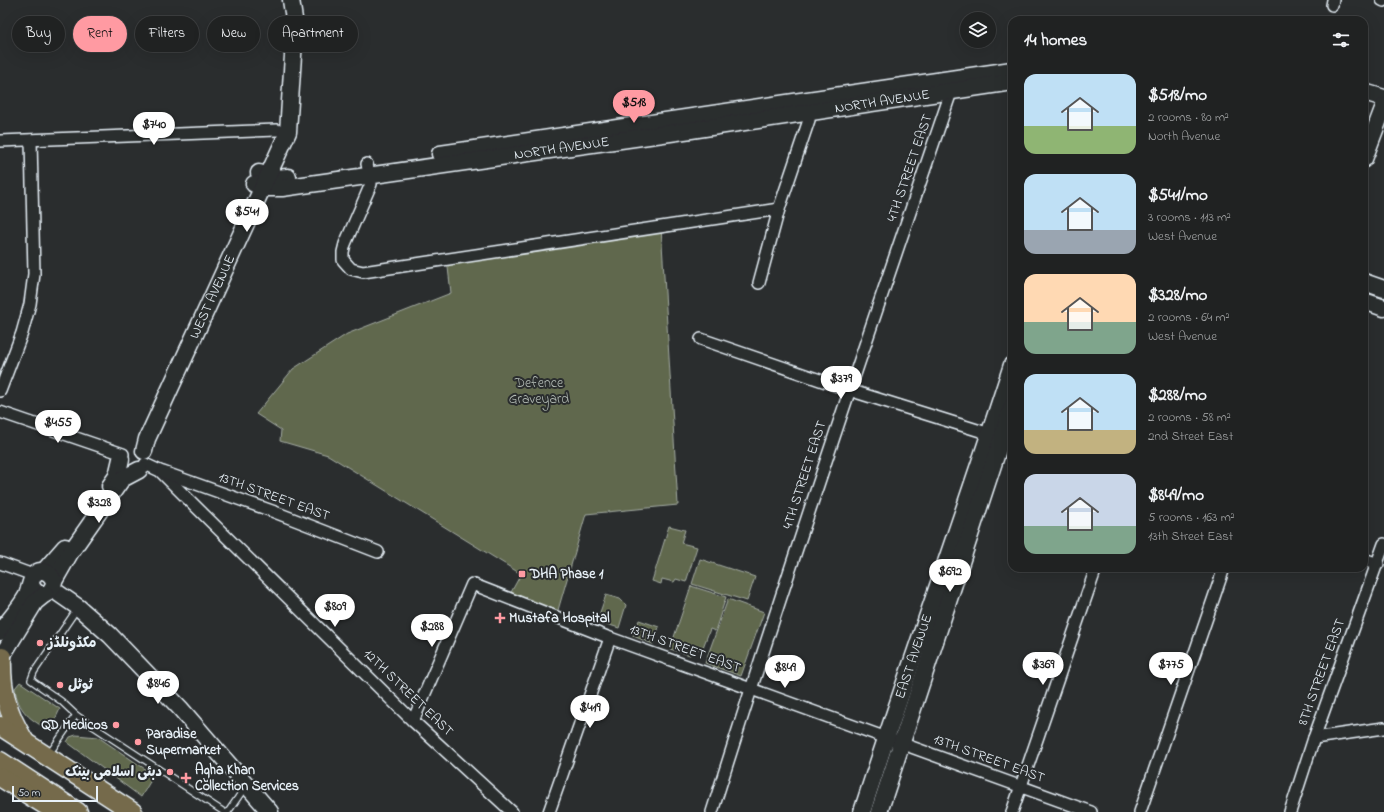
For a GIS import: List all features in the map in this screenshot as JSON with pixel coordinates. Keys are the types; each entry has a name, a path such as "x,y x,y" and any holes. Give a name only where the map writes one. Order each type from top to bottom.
{"main road":[{"path":"1,658 5,697 15,726 24,741"},
{"path":"0,726 133,812"},
{"path":"0,761 78,812"},
{"path":"0,777 56,812"}],"street":[{"name":"WEST AVENUE","path":"261,180 277,130 281,94 285,25 280,0"},
{"name":"WEST AVENUE","path":"1,658 36,602 43,582 62,550 117,476 134,458 140,437 261,180 288,132 295,25 291,0"},
{"name":"NORTH AVENUE","path":"949,86 1008,71"},
{"name":"NORTH AVENUE","path":"261,180 368,169 691,130 809,106 949,86 1008,82"},
{"name":"4TH STREET EAST","path":"712,812 849,390 949,98 949,86"},
{"path":"1368,93 1384,98"},
{"path":"759,283 779,209 809,120 809,106"},
{"path":"1368,148 1384,106"},
{"path":"0,141 277,130"},
{"path":"0,391 22,333 30,304 34,274 31,140"},
{"path":"368,169 371,184 343,252 343,260 351,269 364,272 779,209"},
{"path":"1368,283 1384,289"},
{"path":"1368,302 1384,308"},
{"path":"701,339 849,390 1001,439"},
{"name":"EAST AVENUE","path":"862,812 885,738 1001,439 1008,392"},
{"name":"12TH STREET EAST","path":"0,412 134,458 160,471 413,721 512,812"},
{"name":"EAST AVENUE","path":"879,812 1008,419"},
{"name":"13TH STREET EAST","path":"160,471 272,511 378,552"},
{"name":"8TH STREET EAST","path":"1290,812 1314,738 1384,544"},
{"path":"1368,560 1378,564"},
{"path":"0,563 43,582 78,607 110,635 180,708 270,812"},
{"path":"1012,812 1095,572"},
{"path":"1140,812 1223,572"},
{"name":"WEST AVENUE","path":"0,632 27,596 43,582"},
{"name":"13TH STREET EAST","path":"413,721 472,584 610,638 1092,812"},
{"path":"549,812 610,638"},
{"path":"1314,738 1384,728"}],"lane":[{"path":"78,607 34,672 31,680 62,701 76,715 224,812"},
{"path":"48,756 76,715"},
{"path":"228,812 246,786"}],"green space":[{"name":"Defence Graveyard","path":"661,227 678,505 586,514 556,617 509,596 521,574 328,455 280,441 281,430 256,414 293,369 347,334 451,293 447,259"},
{"path":"669,526 685,530 681,543 697,547 686,582 676,579 674,582 662,579 661,584 652,581"},
{"path":"700,559 755,577 747,601 692,584"},
{"path":"691,586 726,597 715,631 710,629 702,650 692,647 690,655 670,649"},
{"path":"606,595 620,599 626,605 619,628 597,621"},
{"path":"728,599 764,612 741,676 705,663"},
{"path":"639,620 659,627 653,644 633,636"},
{"path":"20,682 60,709 50,730 31,719 22,709 16,696 15,688"},
{"path":"76,735 98,737 154,775 141,797 67,742 70,737"}],"place":[{"name":"DHA Phase 1","path":"522,574"},
{"name":"Mustafa Hospital","path":"500,618"},
{"name":"مکڈونلڈز","path":"40,643"},
{"name":"ٹوٹل","path":"60,685"},
{"name":"QD Medicos","path":"116,725"},
{"name":"Paradise Supermarket","path":"138,742"},
{"name":"دبئی اسلامی بینک","path":"170,772"},
{"name":"Agha Khan Collection Services","path":"186,778"}]}
